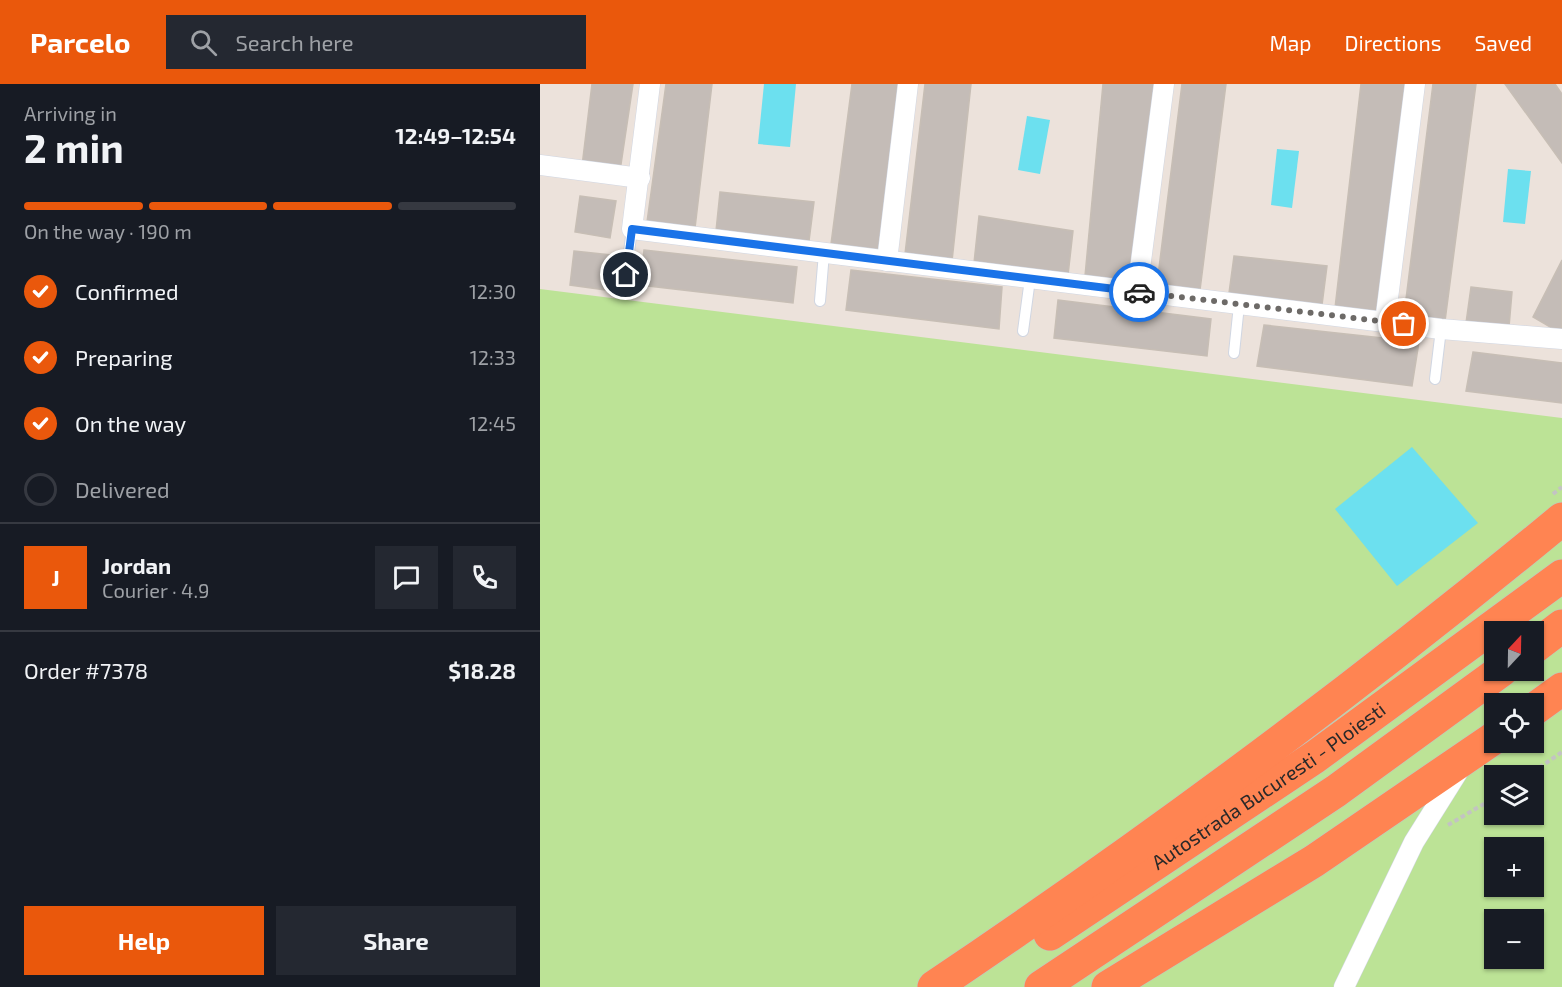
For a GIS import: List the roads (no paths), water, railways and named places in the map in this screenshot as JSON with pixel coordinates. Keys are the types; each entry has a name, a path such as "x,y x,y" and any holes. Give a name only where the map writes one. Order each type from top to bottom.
{"highway":[{"path":"933,987 1185,813 1336,701 1562,519"},
{"name":"Autostrada Bucuresti - Ploiesti","path":"968,987 1315,757 1562,576"},
{"path":"1544,640 1562,626"},
{"name":"Autostrada Bucuresti - Ploiesti","path":"1041,987 1336,791 1487,681"},
{"path":"1544,702 1562,689"},
{"path":"1108,987 1314,861 1484,745"}],"street":[{"path":"650,84 632,229 1441,329 1562,339"},
{"path":"887,261 908,84"},
{"path":"1137,292 1164,84"},
{"path":"1385,322 1415,84"},
{"path":"540,165 640,178"},
{"path":"1344,987 1414,842 1467,758"}],"lane":[{"path":"626,275 632,229"},
{"path":"820,301 824,253"},
{"path":"1023,332 1030,279"},
{"path":"1234,353 1239,305"},
{"path":"1435,379 1441,329"}],"water":[{"path":"764,84 796,84 790,147 758,144"},
{"path":"1027,116 1050,120 1040,174 1018,170"},
{"path":"1277,149 1299,151 1292,208 1271,205"},
{"path":"1508,169 1531,171 1525,224 1503,222"},
{"path":"1412,447 1478,523 1397,586 1335,509"}]}
